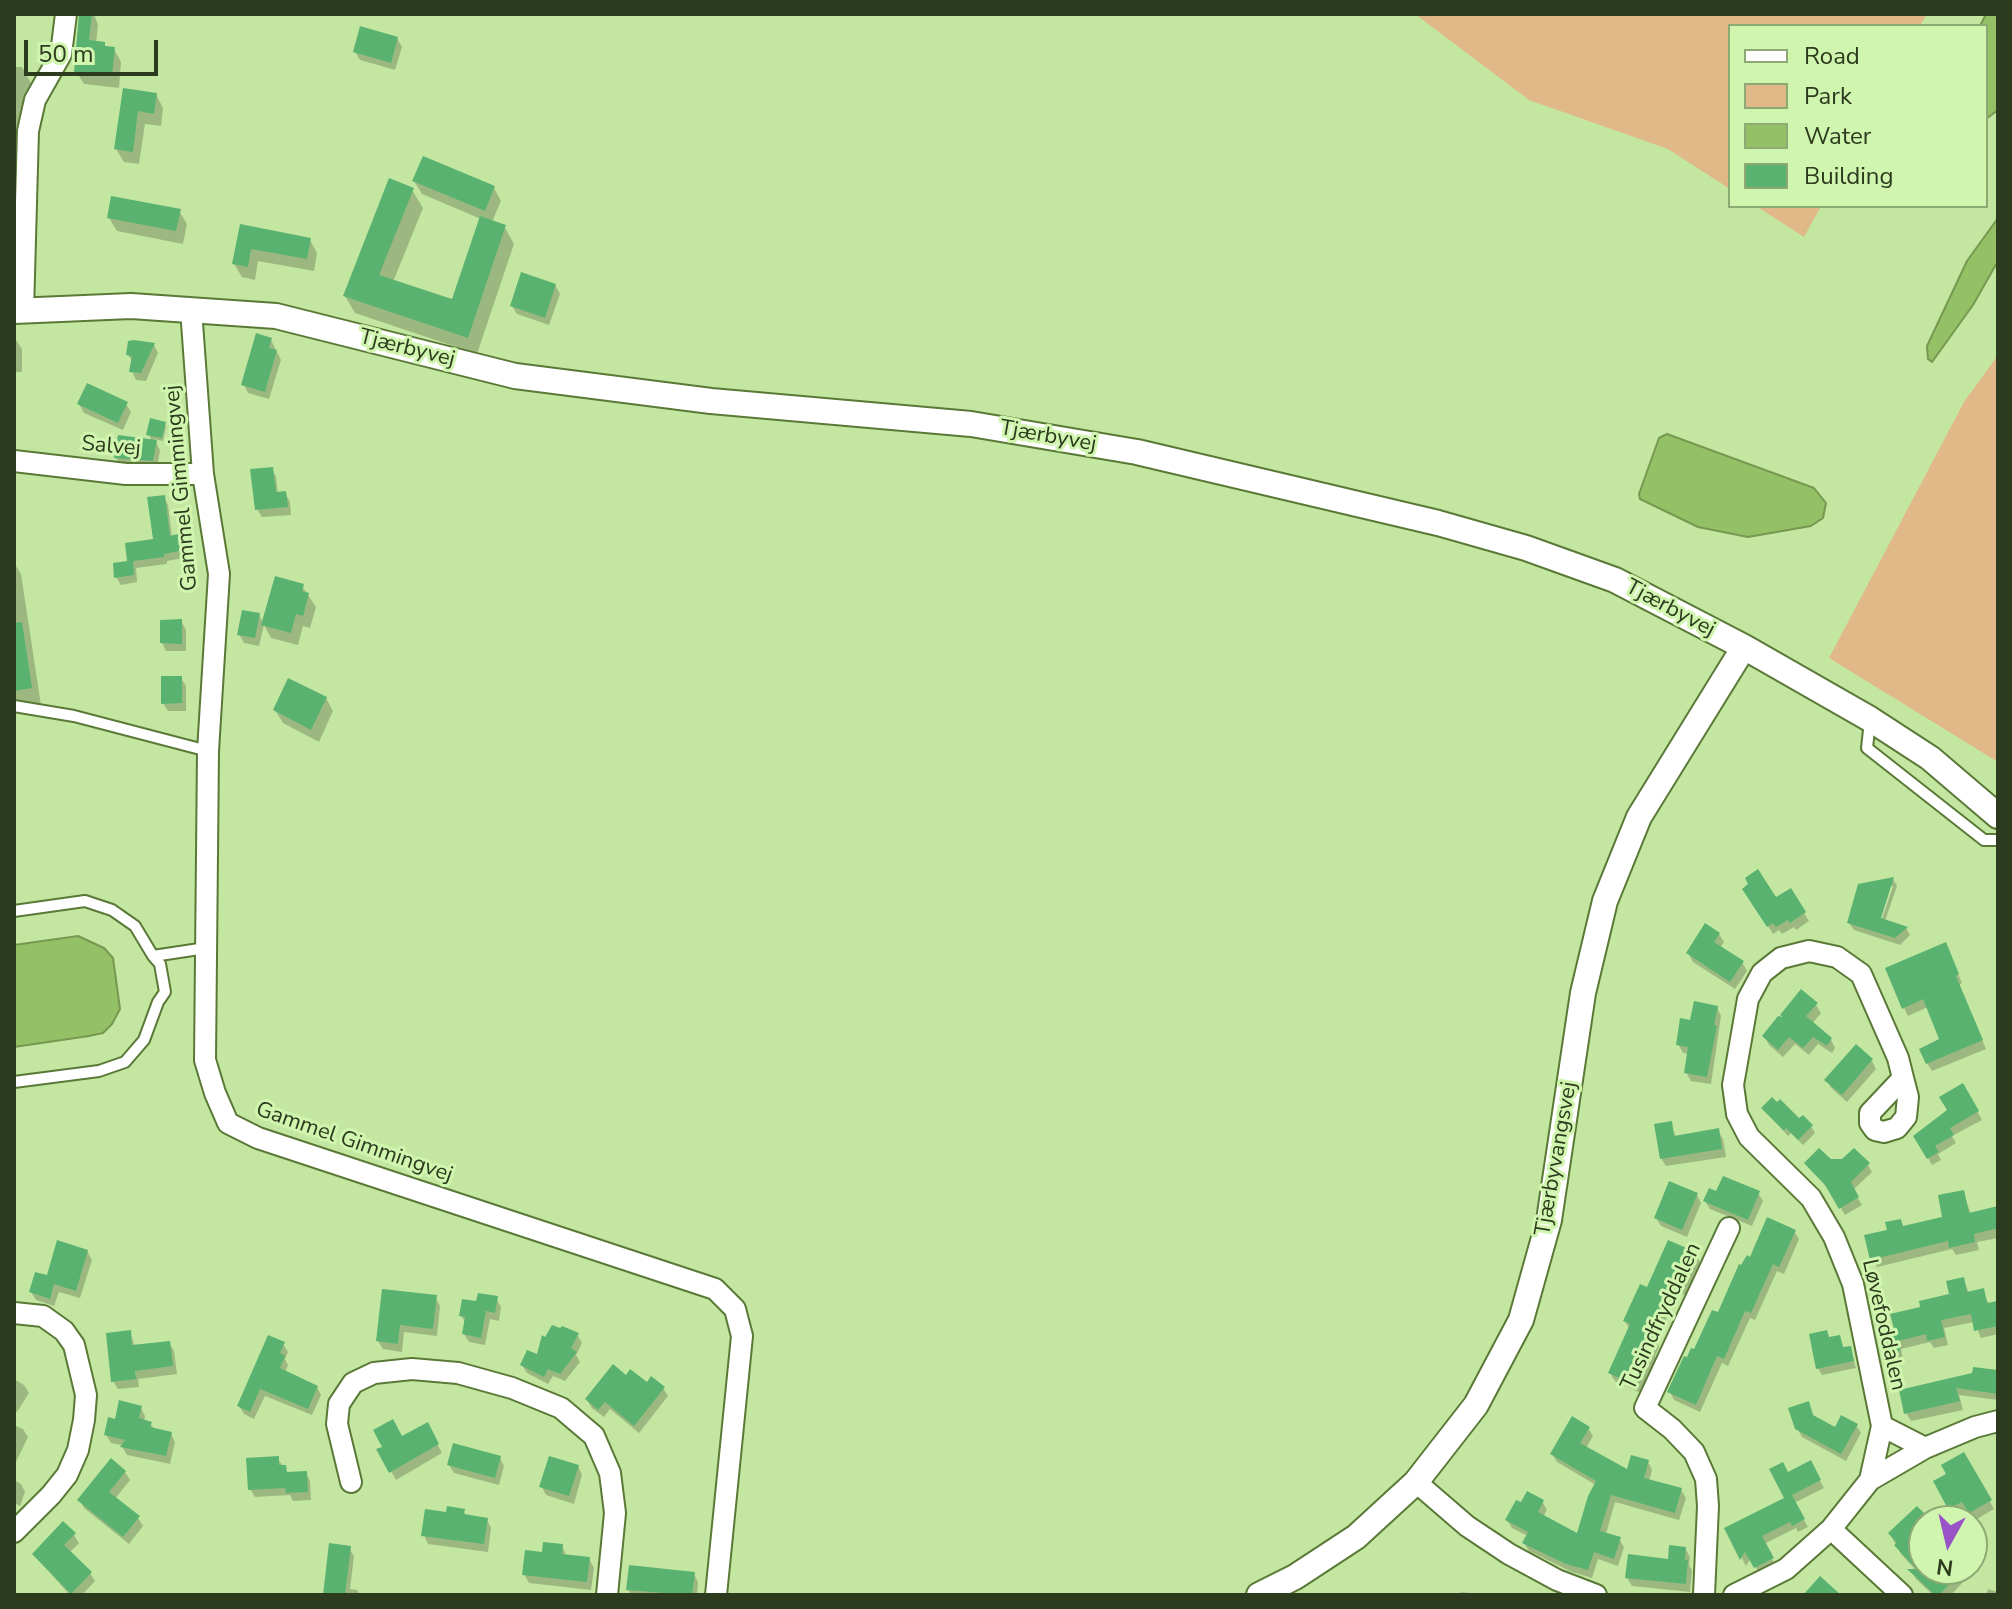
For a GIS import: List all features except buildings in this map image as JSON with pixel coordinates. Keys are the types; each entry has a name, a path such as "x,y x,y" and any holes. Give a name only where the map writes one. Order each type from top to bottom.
{"street":[{"name":"Tjærbyvej","path":"66,14 61,54 35,100 28,131 18,311 131,306 276,316 515,376 711,401 971,424 1137,452 1438,523 1526,548 1615,580 1744,647 1870,719 1930,758 1998,816"},
{"name":"Gammel Gimmingvej","path":"191,309 203,474 219,574 208,751 205,1060 215,1093 228,1123 271,1142 715,1289 735,1309 742,1336 716,1595"},
{"name":"Salvej","path":"14,461 126,474 203,474"},
{"name":"Tjærbyvangsvej","path":"1259,1595 1295,1577 1356,1537 1416,1482 1476,1405 1521,1320 1549,1220 1583,993 1605,901 1639,817 1744,647"},
{"name":"Løvefoddalen","path":"1870,1480 1882,1426 1853,1284 1834,1237 1811,1198 1749,1137 1737,1114 1733,1085 1748,999 1762,973 1781,958 1809,951 1837,957 1861,974 1898,1058 1903,1078"},
{"name":"Tusindfryddalen","path":"1704,1595 1708,1506 1706,1479 1694,1452 1672,1429 1645,1408 1729,1228"},
{"path":"14,1313 43,1316 64,1331 74,1345 86,1395 78,1450 67,1475 14,1532"},
{"path":"351,1482 337,1424 339,1404 353,1383 374,1373 412,1369 458,1373 512,1388 561,1408 594,1436 610,1473 615,1513 607,1595"},
{"path":"1734,1595 1786,1569 1831,1529 1870,1480 1925,1448 1998,1421"},
{"name":"Løvefoddalen","path":"1882,1426 1925,1448"},
{"path":"1416,1482 1467,1526 1555,1587 1596,1595"},
{"path":"1831,1529 1902,1595"}],"lane":[{"path":"14,706 74,716 208,751"},
{"path":"1870,719 1867,748 1984,840 1998,840"},
{"path":"14,911 85,901 112,910 135,926 160,964 165,992 158,1002 144,1040 125,1062 99,1071 14,1082"},
{"path":"153,956 206,948"}],"green space":[{"path":"1415,14 1927,14 1921,24 1728,24 1728,188 1668,149 1529,100"},
{"path":"1759,208 1820,208 1804,237"},
{"path":"1998,355 1998,762 1829,658 1964,402"}],"water":[{"path":"1986,14 1998,14 1998,110 1988,118 1988,24 1981,24"},
{"path":"1998,218 1998,261 1973,305 1932,362 1928,359 1927,346 1967,261"},
{"path":"1667,434 1814,488 1826,503 1823,518 1811,526 1748,537 1698,527 1640,499 1639,494 1659,438"},
{"path":"78,936 104,948 113,958 120,1009 112,1024 103,1033 14,1047 14,945"}]}
